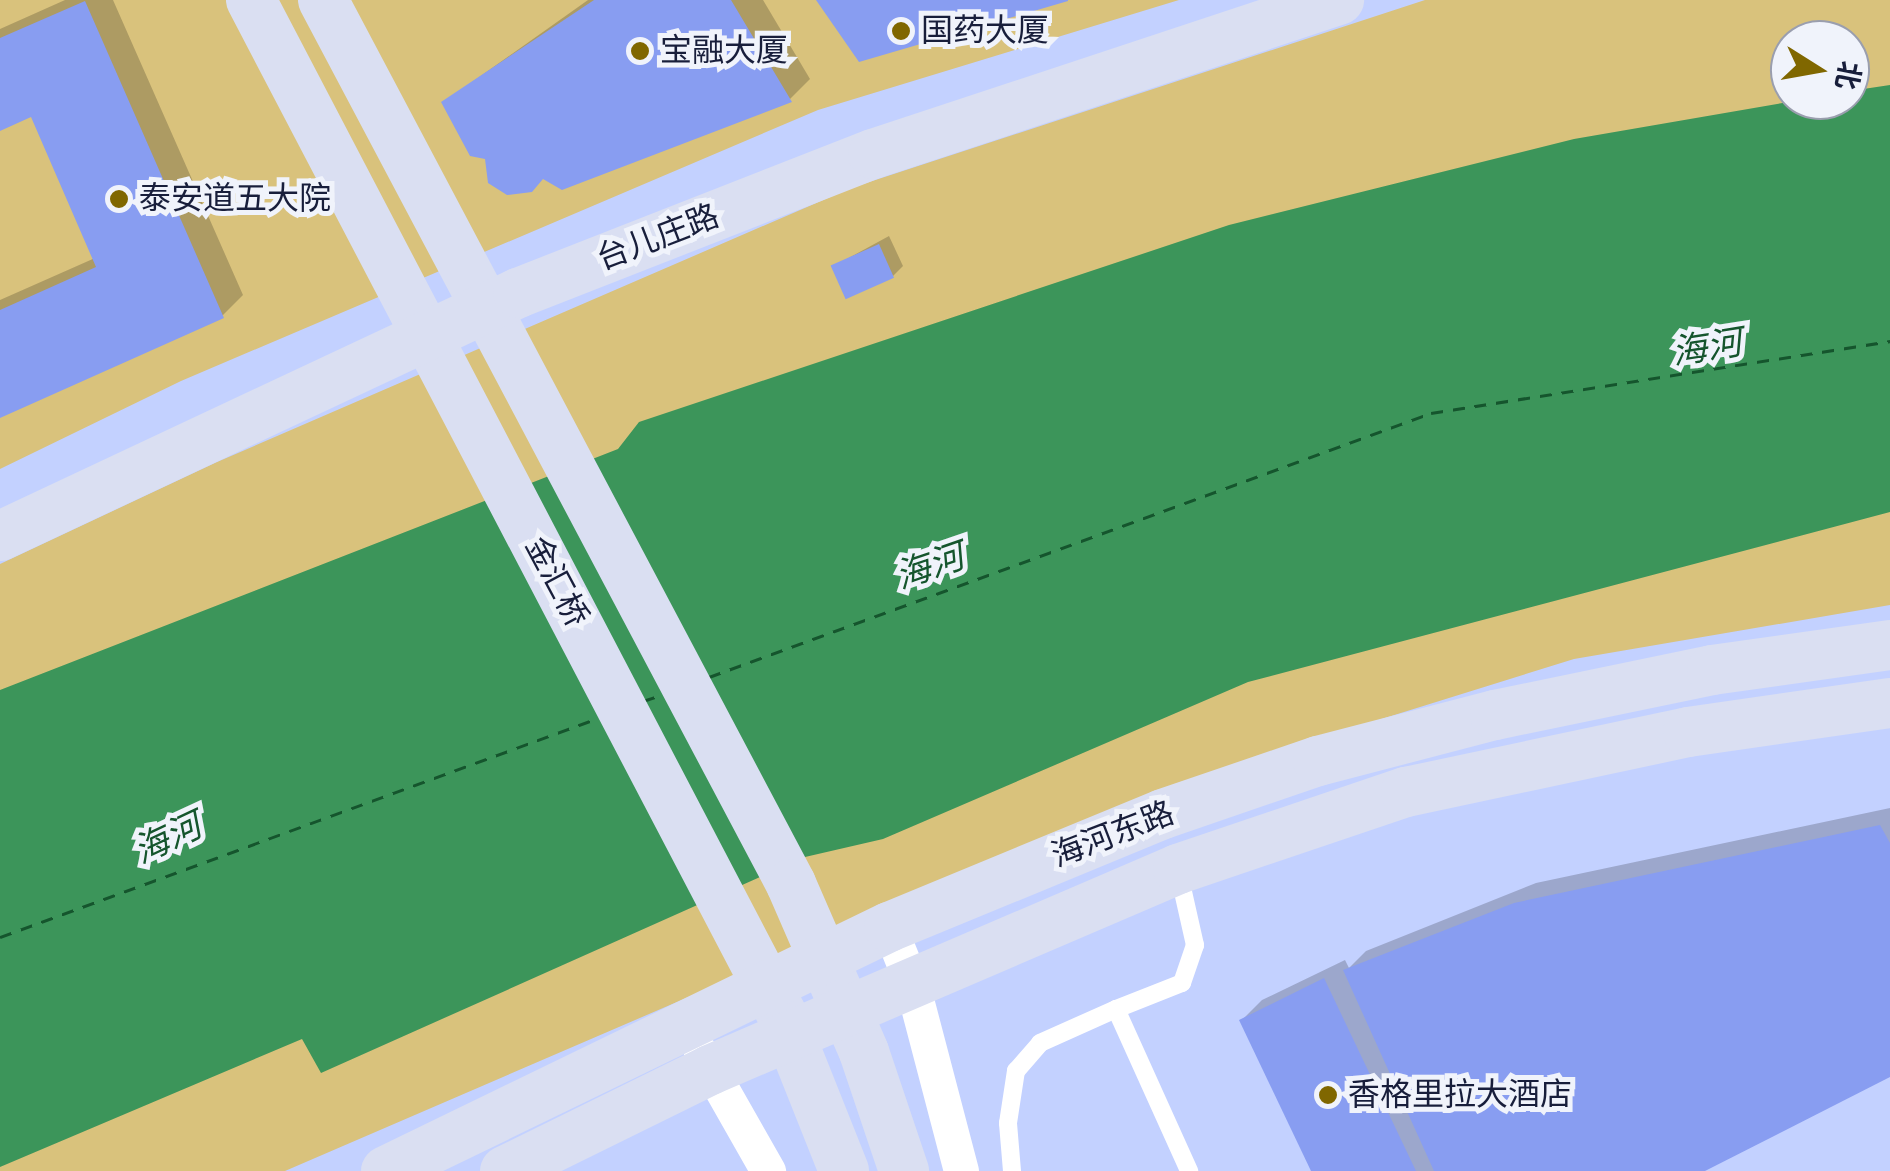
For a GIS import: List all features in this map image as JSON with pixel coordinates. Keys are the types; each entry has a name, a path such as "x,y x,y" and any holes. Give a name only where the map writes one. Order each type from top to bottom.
{"main road":[{"name":"金汇桥","path":"251,0 742,936 809,1076 844,1171"},
{"name":"金汇桥","path":"322,0 791,884 864,1052 904,1171"},
{"name":"台儿庄路","path":"0,536 518,293 874,154 1339,0"},
{"name":"海河东路","path":"386,1171 888,927 1162,814 1318,761 1495,714 1712,670 1890,644"},
{"name":"海河东路","path":"505,1171 710,1070 1178,869 1406,792 1688,732 1890,703"}],"street":[{"path":"888,927 912,984 960,1171"},
{"path":"686,1025 768,1171"}],"lane":[{"path":"1012,1171 1008,1124 1016,1071 1040,1043 1182,983 1196,944 1178,869"},
{"path":"1116,1009 1189,1171"}],"shaded area":[{"path":"0,0 1179,0 818,110 181,381 0,469"},
{"path":"1425,0 1890,0 1890,605 1574,659 1208,773 285,1171 0,1171 0,564 217,462 851,188"}],"water":[{"name":"海河","path":"1890,85 1890,512 1248,682 883,839 805,857 321,1073 302,1039 0,1167 0,690 618,449 639,422 1229,225 1574,139 1770,105 1770,120 1870,120 1870,88"}],"building":[{"name":"宝融大厦","path":"594,0 731,0 792,102 562,190 543,179 532,192 507,195 488,183 485,159 470,156 441,102"},
{"name":"国药大厦","path":"816,0 1068,0 1068,1 859,62"},
{"name":"泰安道五大院","path":"85,1 224,318 0,418 0,310 96,267 31,117 0,131 0,38"},
{"path":"879,244 894,278 846,299 831,266"},
{"path":"1880,825 1890,843 1890,1077 1705,1171 1434,1171 1343,970 1514,903"},
{"name":"香格里拉大酒店","path":"1324,978 1416,1171 1311,1171 1239,1020"}],"ferry route":[{"path":"709,677 1431,413 1890,341"},
{"path":"643,701 664,694"},
{"path":"0,937 598,718"}],"place":[{"name":"国药大厦","path":"901,31"},
{"name":"宝融大厦","path":"640,51"},
{"name":"泰安道五大院","path":"119,199"},
{"name":"香格里拉大酒店","path":"1328,1095"}]}
